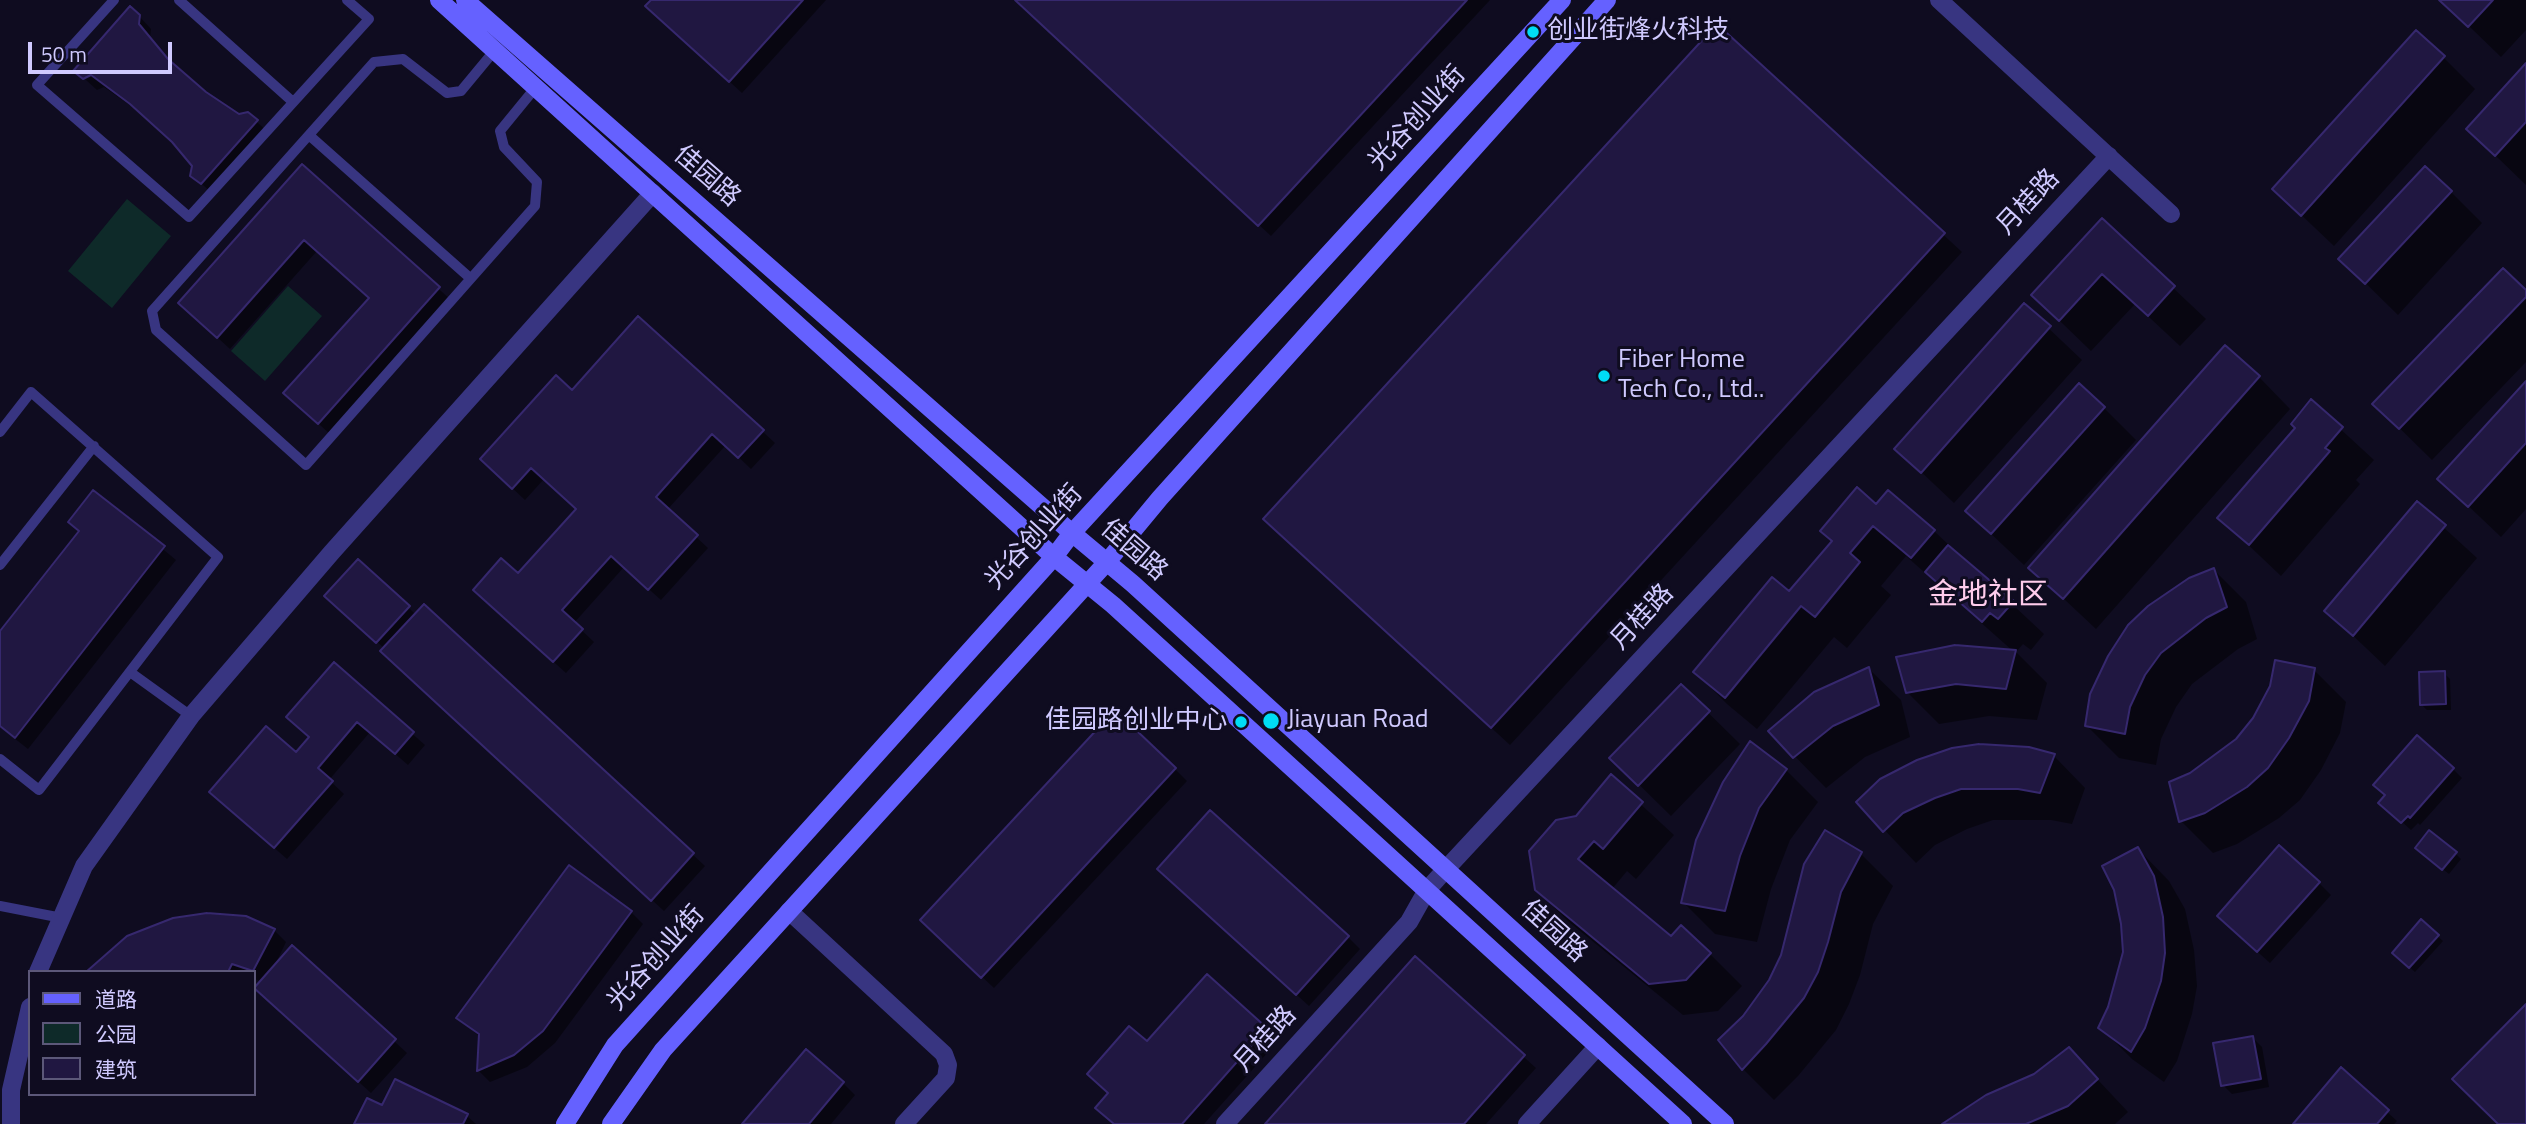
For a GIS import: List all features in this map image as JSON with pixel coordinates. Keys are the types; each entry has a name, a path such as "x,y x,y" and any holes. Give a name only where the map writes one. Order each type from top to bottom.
{"street":[{"name":"佳园路","path":"439,0 1086,586 1113,605 1683,1124"},
{"name":"佳园路","path":"465,0 1107,562 1725,1124"},
{"name":"光谷创业街","path":"565,1124 615,1045 1054,557 1072,533 1562,0"},
{"path":"611,1124 663,1050 1086,586 1160,498 1608,0"},
{"path":"1939,0 2171,215"},
{"name":"月桂路","path":"1225,1124 1409,922 1427,890 1446,869 2109,156"},
{"path":"39,970 84,866 191,716 332,552 653,193"},
{"path":"789,911 944,1054 948,1065 946,1078 904,1124"},
{"path":"11,1124 11,1090 28,1016"},
{"path":"1527,1124 1598,1046"}],"lane":[{"path":"114,0 37,85 189,217 369,19 346,0"},
{"path":"179,0 293,102"},
{"path":"495,50 461,91 447,93 403,59 374,62 152,311 156,330 306,465 535,206 537,182 504,147 500,131 536,87"},
{"path":"310,136 470,278"},
{"path":"0,432 32,392 218,558 39,790 0,759"},
{"path":"0,565 94,446"},
{"path":"130,672 191,716"},
{"path":"0,906 62,918"}],"green space":[{"path":"127,199 171,236 112,308 68,271"},
{"path":"288,286 322,316 265,381 231,351"}],"building":[{"path":"651,0 803,0 729,82 645,6"},
{"path":"1015,0 1467,0 1258,226"},
{"path":"2439,0 2493,0 2468,27"},
{"path":"130,6 140,15 139,24 168,59 206,92 239,114 248,112 258,120 201,184 190,176 192,166 172,142 130,104 91,75 83,79 73,71"},
{"name":"Fiber Home Tech Co., Ltd..","path":"1717,24 1945,233 1491,728 1263,519"},
{"path":"2416,30 2445,56 2301,216 2272,189"},
{"path":"2526,63 2526,122 2495,156 2466,129"},
{"path":"302,164 440,287 318,424 283,393 369,298 304,240 217,338 178,303"},
{"path":"2425,166 2452,191 2365,284 2338,259"},
{"path":"2102,218 2175,286 2148,316 2102,274 2059,321 2031,295"},
{"path":"2503,268 2526,290 2526,297 2399,429 2372,404"},
{"path":"2024,303 2051,326 1921,473 1894,449"},
{"path":"638,316 764,430 738,458 712,434 656,497 698,535 648,590 611,556 562,610 583,629 553,662 473,590 501,558 518,573 576,509 531,468 512,489 480,459 556,375 572,390"},
{"path":"2225,345 2260,376 2063,599 2028,568"},
{"path":"2526,381 2526,443 2468,507 2437,479"},
{"path":"2079,383 2105,407 1991,534 1965,511"},
{"path":"2311,399 2343,427 2325,448 2330,451 2249,545 2217,518 2295,428 2291,424"},
{"path":"1857,487 1876,504 1888,490 1935,530 1911,558 1873,526 1850,553 1860,562 1815,617 1801,606 1725,698 1693,672 1772,577 1789,591 1832,541 1820,531"},
{"path":"93,490 165,546 15,738 0,726 0,631 79,531 68,522"},
{"path":"2417,501 2446,525 2353,636 2324,611"},
{"path":"1948,545 2014,601 1998,619 1990,613 1982,622 1925,572"},
{"path":"358,559 410,606 376,643 324,596"},
{"path":"2214,568 2227,607 2206,618 2161,653 2145,675 2130,707 2125,734 2085,726 2090,694 2108,656 2128,625 2148,606 2189,578"},
{"path":"424,604 694,853 651,901 380,651"},
{"path":"1955,645 2016,650 2006,689 1956,684 1906,693 1896,657"},
{"path":"2275,660 2315,668 2309,701 2289,738 2268,768 2247,787 2205,813 2179,822 2169,782 2190,773 2236,739 2253,718 2270,686"},
{"path":"334,662 414,732 395,754 357,722 318,768 333,781 274,848 209,792 266,726 296,752 309,737 286,717"},
{"path":"1869,667 1879,705 1833,726 1793,758 1768,731 1814,692"},
{"path":"2445,671 2446,704 2420,705 2419,672"},
{"path":"1681,684 1710,711 1638,786 1609,758"},
{"path":"1115,710 1176,768 981,978 920,920"},
{"path":"2417,735 2454,768 2410,818 2408,816 2401,823 2378,803 2385,795 2373,785"},
{"path":"1750,741 1787,769 1759,808 1740,856 1725,911 1681,903 1696,840 1723,782"},
{"path":"1979,744 2029,747 2055,754 2040,793 2018,789 1961,789 1903,813 1883,832 1856,802 1880,779 1917,760 1952,748"},
{"path":"1611,774 1643,802 1603,849 1594,841 1578,859 1671,936 1681,925 1711,953 1686,980 1649,984 1535,890 1529,851 1556,820 1576,816"},
{"path":"1210,810 1349,936 1296,995 1157,869"},
{"path":"1825,830 1862,852 1841,892 1818,972 1804,998 1742,1070 1718,1040 1743,1016 1769,980 1781,955 1804,864"},
{"path":"2429,830 2457,852 2442,870 2415,848"},
{"path":"2279,845 2320,882 2257,952 2217,916"},
{"path":"2138,847 2154,876 2163,917 2165,953 2161,981 2145,1028 2131,1052 2098,1028 2108,1007 2123,952 2114,890 2102,866"},
{"path":"569,865 632,911 543,1031 514,1055 477,1071 479,1034 456,1018"},
{"path":"207,913 246,916 275,929 254,970 232,964 229,970 88,970 127,936 173,918"},
{"path":"2421,919 2439,935 2409,968 2392,953"},
{"path":"292,945 396,1039 358,1082 256,990 256,986"},
{"path":"1415,956 1525,1055 1464,1124 1265,1124"},
{"path":"1207,974 1267,1028 1182,1124 1114,1124 1095,1108 1108,1093 1087,1074 1129,1026 1147,1041"},
{"path":"2526,1004 2526,1124 2498,1124 2452,1079"},
{"path":"2253,1036 2261,1079 2221,1086 2213,1043"},
{"path":"2069,1047 2098,1079 2068,1106 2026,1124 1942,1124 1986,1095 2034,1074"},
{"path":"806,1049 844,1082 809,1124 742,1124"},
{"path":"2341,1067 2389,1110 2377,1124 2293,1124"},
{"path":"395,1079 468,1114 463,1124 354,1124 367,1098 382,1105"}],"place":[{"name":"创业街烽火科技","path":"1533,32"},
{"name":"Fiber Home Tech Co., Ltd..","path":"1604,376"},
{"name":"Jiayuan Road","path":"1271,721"},
{"name":"佳园路创业中心","path":"1241,722"}],"district":[{"name":"金地社区","path":"1988,597"}]}
